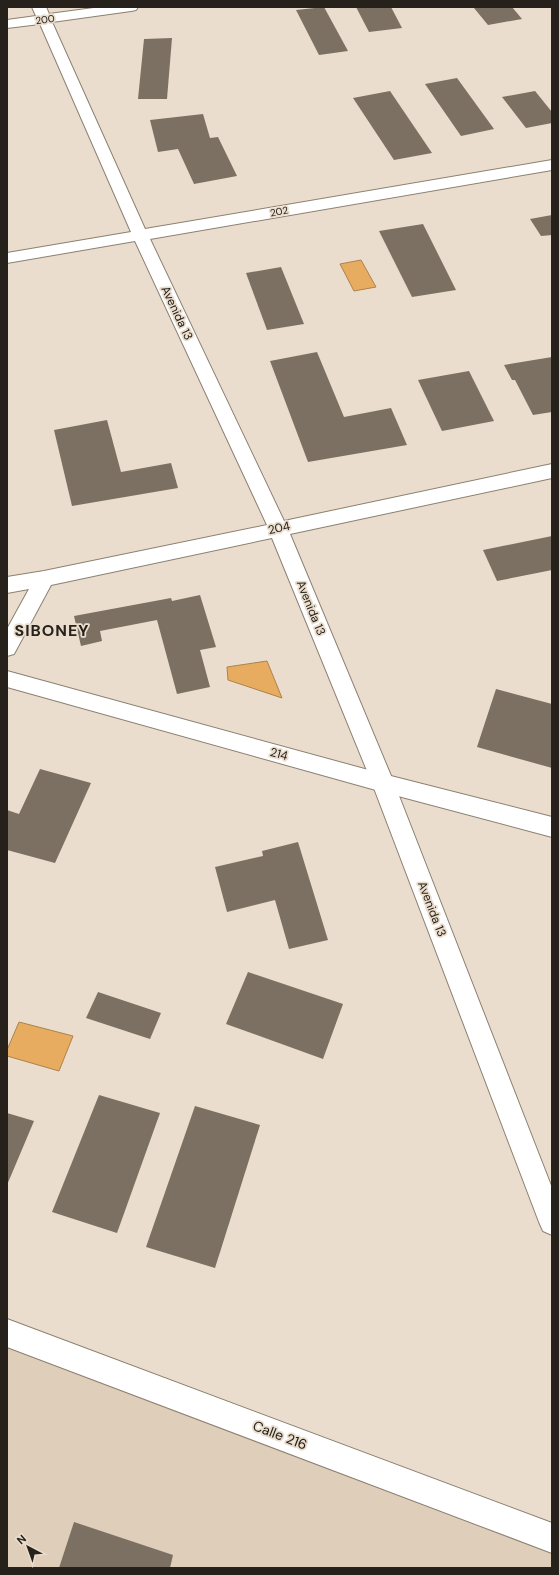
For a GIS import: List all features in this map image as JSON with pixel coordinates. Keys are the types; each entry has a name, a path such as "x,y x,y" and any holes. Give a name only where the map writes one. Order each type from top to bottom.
{"street":[{"name":"200","path":"7,24 42,13 131,7"},
{"name":"Avenida 13","path":"42,13 140,235 278,528 383,783 552,1222"},
{"name":"202","path":"7,258 552,165"},
{"name":"204","path":"7,584 44,578 552,471"},
{"path":"7,648 44,578"},
{"name":"214","path":"7,679 383,783 552,827"},
{"name":"Calle 216","path":"7,1332 552,1538"}],"shaded area":[{"path":"361,260 376,287 354,291 340,264"},
{"path":"267,661 282,698 228,680 227,667"},
{"path":"19,1022 73,1036 59,1071 7,1056 7,1050"},
{"path":"7,1324 552,1532 552,1568 7,1568"}],"building":[{"path":"324,7 348,51 319,55 296,10"},
{"path":"356,7 391,7 402,28 369,32"},
{"path":"512,7 522,19 488,25 474,8"},
{"path":"172,38 167,99 138,99 144,39"},
{"path":"457,78 494,129 461,136 425,84"},
{"path":"390,91 432,153 394,160 353,98"},
{"path":"535,91 552,112 552,123 526,128 502,97"},
{"path":"203,114 210,138 218,137 237,176 194,184 178,149 158,152 150,120"},
{"path":"552,215 552,235 541,236 530,219"},
{"path":"423,224 456,290 412,297 379,231"},
{"path":"281,267 304,324 267,330 246,273"},
{"path":"317,352 344,417 391,408 407,445 308,462 270,361"},
{"path":"552,357 552,412 533,415 515,380 512,380 504,365"},
{"path":"469,371 494,421 442,431 418,380"},
{"path":"107,420 121,472 171,463 178,488 72,506 54,430"},
{"path":"552,536 552,570 497,581 483,550"},
{"path":"200,595 216,647 200,650 210,687 177,694 157,620 100,631 102,641 81,646 74,616 171,598 172,601"},
{"path":"496,689 552,704 552,768 477,747"},
{"path":"40,769 91,783 55,863 7,850 7,810 19,814"},
{"path":"298,842 328,940 289,949 275,900 227,912 215,867 263,856 262,851"},
{"path":"248,972 343,1004 323,1059 226,1024"},
{"path":"98,992 161,1013 150,1039 86,1018"},
{"path":"99,1095 160,1113 117,1233 52,1212"},
{"path":"195,1106 260,1125 215,1268 146,1247"},
{"path":"7,1113 34,1121 7,1185"},
{"path":"74,1522 173,1555 170,1568 59,1568"}],"district":[{"name":"SIBONEY","path":"52,630"}]}
